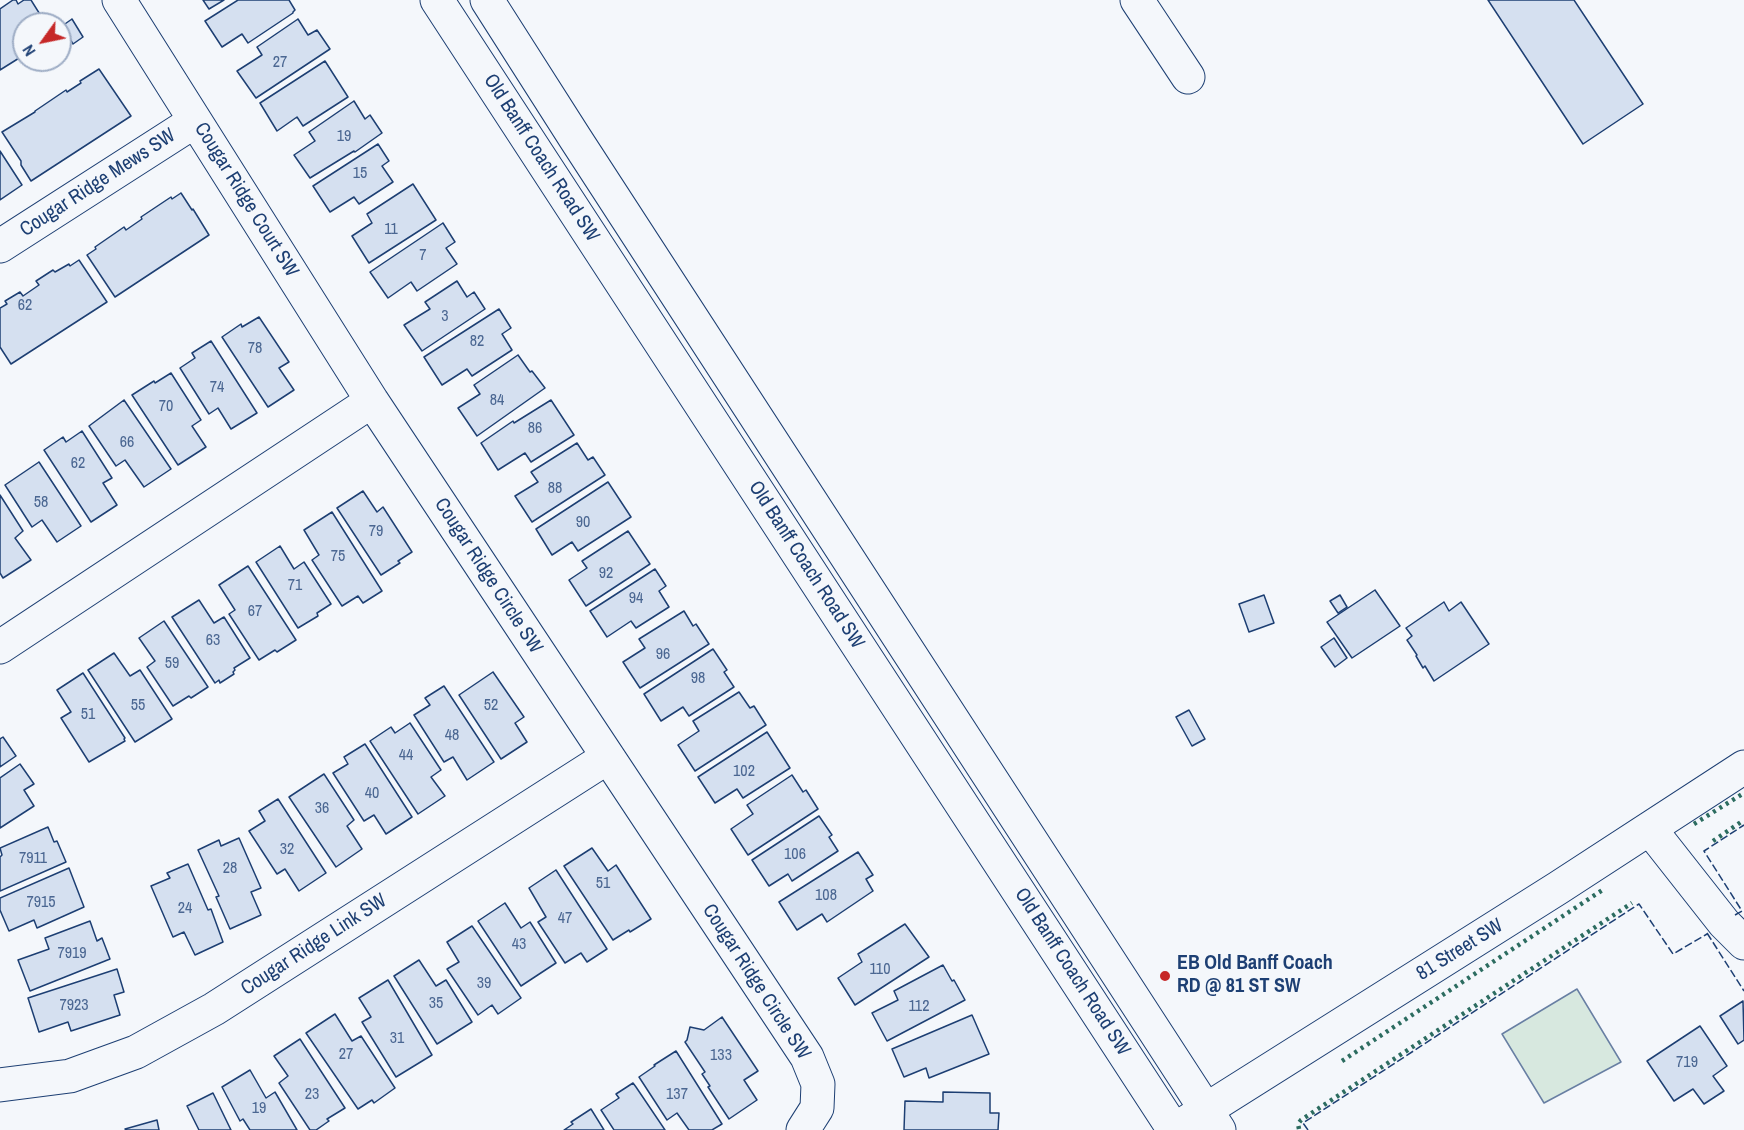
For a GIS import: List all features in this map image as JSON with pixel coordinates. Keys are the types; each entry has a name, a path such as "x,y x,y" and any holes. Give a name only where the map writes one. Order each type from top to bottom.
{"street":[{"name":"Cougar Ridge Court SW","path":"119,0 372,401"},
{"name":"Old Banff Coach Road SW","path":"437,0 1174,1130"},
{"name":"Old Banff Coach Road SW","path":"488,0 575,138 1213,1120"},
{"path":"1137,0 1188,78"},
{"name":"Cougar Ridge Mews SW","path":"0,246 195,121"},
{"path":"543,160 575,138"},
{"path":"0,647 372,401"},
{"name":"Cougar Ridge Circle SW","path":"372,401 807,1058 818,1084 817,1108 803,1130"},
{"name":"Cougar Ridge Link SW","path":"0,1085 70,1076 136,1052 214,1009 608,757"},
{"name":"81 Street SW","path":"1174,1130 1213,1120 1558,888 1744,767"},
{"path":"1650,829 1724,923 1744,943"}],"shaded area":[{"path":"1577,989 1621,1062 1544,1103 1502,1034"}],"building":[{"path":"13,0 16,0 18,4 24,0 31,0 38,12 12,12 12,62 0,70 0,9"},
{"path":"203,0 224,0 209,9"},
{"path":"238,0 289,0 295,10 248,43 242,34 222,47 205,21"},
{"path":"1488,0 1574,0 1643,104 1583,144"},
{"path":"72,19 83,37 73,44 72,42"},
{"path":"298,19 308,35 317,30 330,49 256,98 237,71 262,55 257,47"},
{"path":"325,61 348,97 303,126 297,117 277,131 260,103"},
{"path":"99,69 131,116 31,181 2,132 66,90 67,92 81,83 80,81"},
{"path":"354,101 365,119 370,115 382,133 355,152 310,178 294,155 315,141 309,132"},
{"path":"378,144 389,161 382,166 393,182 359,204 354,197 330,212 313,186"},
{"path":"0,151 22,185 0,200"},
{"path":"413,184 436,220 369,263 352,236 372,223 367,214"},
{"path":"181,193 209,235 115,297 87,255 124,227 126,230 142,219 141,217"},
{"path":"443,223 455,242 446,248 457,264 417,291 411,282 388,298 370,272"},
{"path":"79,260 107,302 11,364 0,347 0,308 7,304 5,301 20,292 23,296 39,285 36,281 53,270 55,272"},
{"path":"457,281 467,297 474,292 485,309 422,351 404,325 430,309 425,302"},
{"path":"499,309 511,328 502,334 512,350 472,376 467,369 442,385 424,357"},
{"path":"259,317 289,362 279,368 294,390 268,407 222,337 241,324 242,327"},
{"path":"211,341 257,413 231,429 218,408 209,414 180,368 195,358 192,353"},
{"path":"518,355 545,388 477,436 458,408 480,394 474,385"},
{"path":"171,373 201,420 192,426 206,447 178,465 132,395"},
{"path":"124,400 171,469 144,487 125,460 116,466 89,426"},
{"path":"551,400 574,435 531,462 525,453 498,470 481,443 513,421 514,423"},
{"path":"82,431 112,478 103,483 117,505 91,522 44,450 63,437 66,442"},
{"path":"577,443 588,460 593,457 605,475 532,522 515,496 538,482 531,472"},
{"path":"39,462 81,526 57,542 42,520 32,527 5,485"},
{"path":"608,482 631,517 578,551 572,542 552,555 536,529"},
{"path":"363,491 377,512 383,507 412,552 381,575 337,508"},
{"path":"0,495 23,531 15,538 31,560 3,578 0,573"},
{"path":"332,512 382,591 363,603 358,596 342,606 312,560 319,555 304,530"},
{"path":"628,531 650,564 586,606 569,580 587,568 582,561"},
{"path":"280,546 294,569 304,562 331,604 317,613 318,616 298,628 256,562"},
{"path":"248,566 296,640 259,660 229,614 235,610 219,585"},
{"path":"655,569 666,586 659,591 669,607 636,628 631,621 607,637 590,611"},
{"path":"1375,590 1400,626 1352,658 1327,622"},
{"path":"1264,595 1274,623 1249,632 1239,604"},
{"path":"1340,595 1347,607 1338,613 1330,601"},
{"path":"199,600 214,623 224,617 250,658 234,668 234,674 220,683 219,680 215,683 172,617"},
{"path":"1444,602 1449,611 1461,602 1489,644 1434,681 1425,666 1423,668 1407,640 1412,636 1406,628"},
{"path":"684,611 693,626 696,624 709,644 640,688 623,662 645,648 639,639"},
{"path":"164,621 208,687 173,706 147,667 155,661 139,638"},
{"path":"1334,638 1347,658 1335,667 1321,647"},
{"path":"713,649 727,670 724,672 734,687 689,716 683,707 661,721 644,694"},
{"path":"114,653 130,676 140,670 172,719 135,742 88,670"},
{"path":"493,672 524,717 515,723 527,742 501,759 459,695"},
{"path":"83,673 125,738 125,741 89,762 61,718 71,712 57,690"},
{"path":"444,686 494,762 467,780 453,757 444,762 414,715 430,705 425,698"},
{"path":"739,692 750,708 754,706 766,725 695,771 678,745 699,731 693,721"},
{"path":"1189,710 1205,739 1192,746 1176,717"},
{"path":"410,723 441,770 431,777 445,796 418,814 370,741 391,727 395,733"},
{"path":"767,732 790,768 743,798 737,789 715,803 698,777"},
{"path":"3,737 16,756 0,767 0,739"},
{"path":"365,744 412,817 386,834 374,815 364,821 333,773 348,764 344,757"},
{"path":"20,764 34,784 24,790 34,806 0,828 0,778"},
{"path":"324,774 354,820 347,826 362,849 336,867 289,797"},
{"path":"792,775 803,792 806,790 818,809 748,855 731,829 753,814 747,805"},
{"path":"278,799 326,873 299,891 285,869 277,874 249,831 265,821 259,811"},
{"path":"819,816 832,835 829,837 838,851 792,881 788,874 769,886 752,860"},
{"path":"48,827 66,862 0,891 0,857 2,855 0,848"},
{"path":"239,838 261,888 251,892 261,915 230,929 216,897 219,896 198,850 219,840 221,846"},
{"path":"592,848 608,871 616,865 651,919 613,940 564,866"},
{"path":"858,852 873,875 866,879 873,891 827,922 822,914 797,930 779,902"},
{"path":"188,864 208,910 211,909 223,942 195,955 184,932 173,937 151,886 170,878 167,873"},
{"path":"69,868 84,907 37,928 34,920 9,931 0,910 0,898"},
{"path":"556,870 607,949 587,962 581,953 565,963 538,922 546,917 529,888"},
{"path":"505,903 521,928 530,922 556,963 521,986 478,921"},
{"path":"90,921 97,941 102,938 110,959 30,991 18,960 49,949 45,938"},
{"path":"905,924 929,957 855,1005 838,978 862,962 858,954"},
{"path":"472,926 521,998 498,1014 492,1005 478,1015 447,969 459,962 447,942"},
{"path":"419,960 436,986 446,980 472,1022 437,1044 394,976"},
{"path":"943,965 965,1000 887,1041 872,1013 898,1000 894,991"},
{"path":"117,969 124,992 114,995 120,1015 71,1031 68,1022 39,1032 28,998"},
{"path":"388,980 432,1055 396,1077 362,1022 371,1017 359,998"},
{"path":"1743,1001 1744,1040 1738,1044 1720,1016"},
{"path":"335,1014 352,1041 361,1036 395,1088 374,1103 372,1100 358,1109 306,1033"},
{"path":"972,1015 989,1054 929,1078 926,1068 904,1077 892,1049"},
{"path":"722,1017 758,1071 744,1080 757,1100 729,1119 708,1087 710,1086 702,1074 705,1072 685,1042 690,1027 704,1030"},
{"path":"1700,1026 1727,1066 1713,1076 1724,1091 1704,1104 1693,1089 1674,1101 1647,1061"},
{"path":"300,1039 345,1108 327,1119 329,1121 316,1130 310,1130 279,1083 288,1076 274,1056"},
{"path":"676,1051 722,1124 712,1130 689,1130 677,1113 667,1120 639,1077"},
{"path":"250,1070 266,1098 275,1092 297,1130 250,1130 243,1119 240,1121 222,1087"},
{"path":"633,1083 665,1130 614,1130 601,1110 619,1098 616,1094"},
{"path":"943,1092 990,1093 990,1113 999,1113 998,1130 904,1130 905,1101 943,1102"},
{"path":"213,1093 231,1130 199,1130 187,1106"},
{"path":"591,1109 604,1130 564,1130 573,1124 571,1122"},
{"path":"157,1120 159,1130 125,1129"}],"hedge":[{"path":"1694,824 1744,793"},
{"path":"1713,841 1744,820"},
{"path":"1342,1061 1604,889"},
{"path":"1299,1129 1298,1124 1301,1120 1632,903"}],"fence":[{"path":"1735,915 1742,911 1704,851 1744,825"},
{"path":"1308,1130 1303,1123 1639,904 1673,954 1707,934"},
{"path":"1707,933 1744,991"}],"place":[{"name":"EB Old Banff Coach RD @ 81 ST SW","path":"1165,976"}]}
